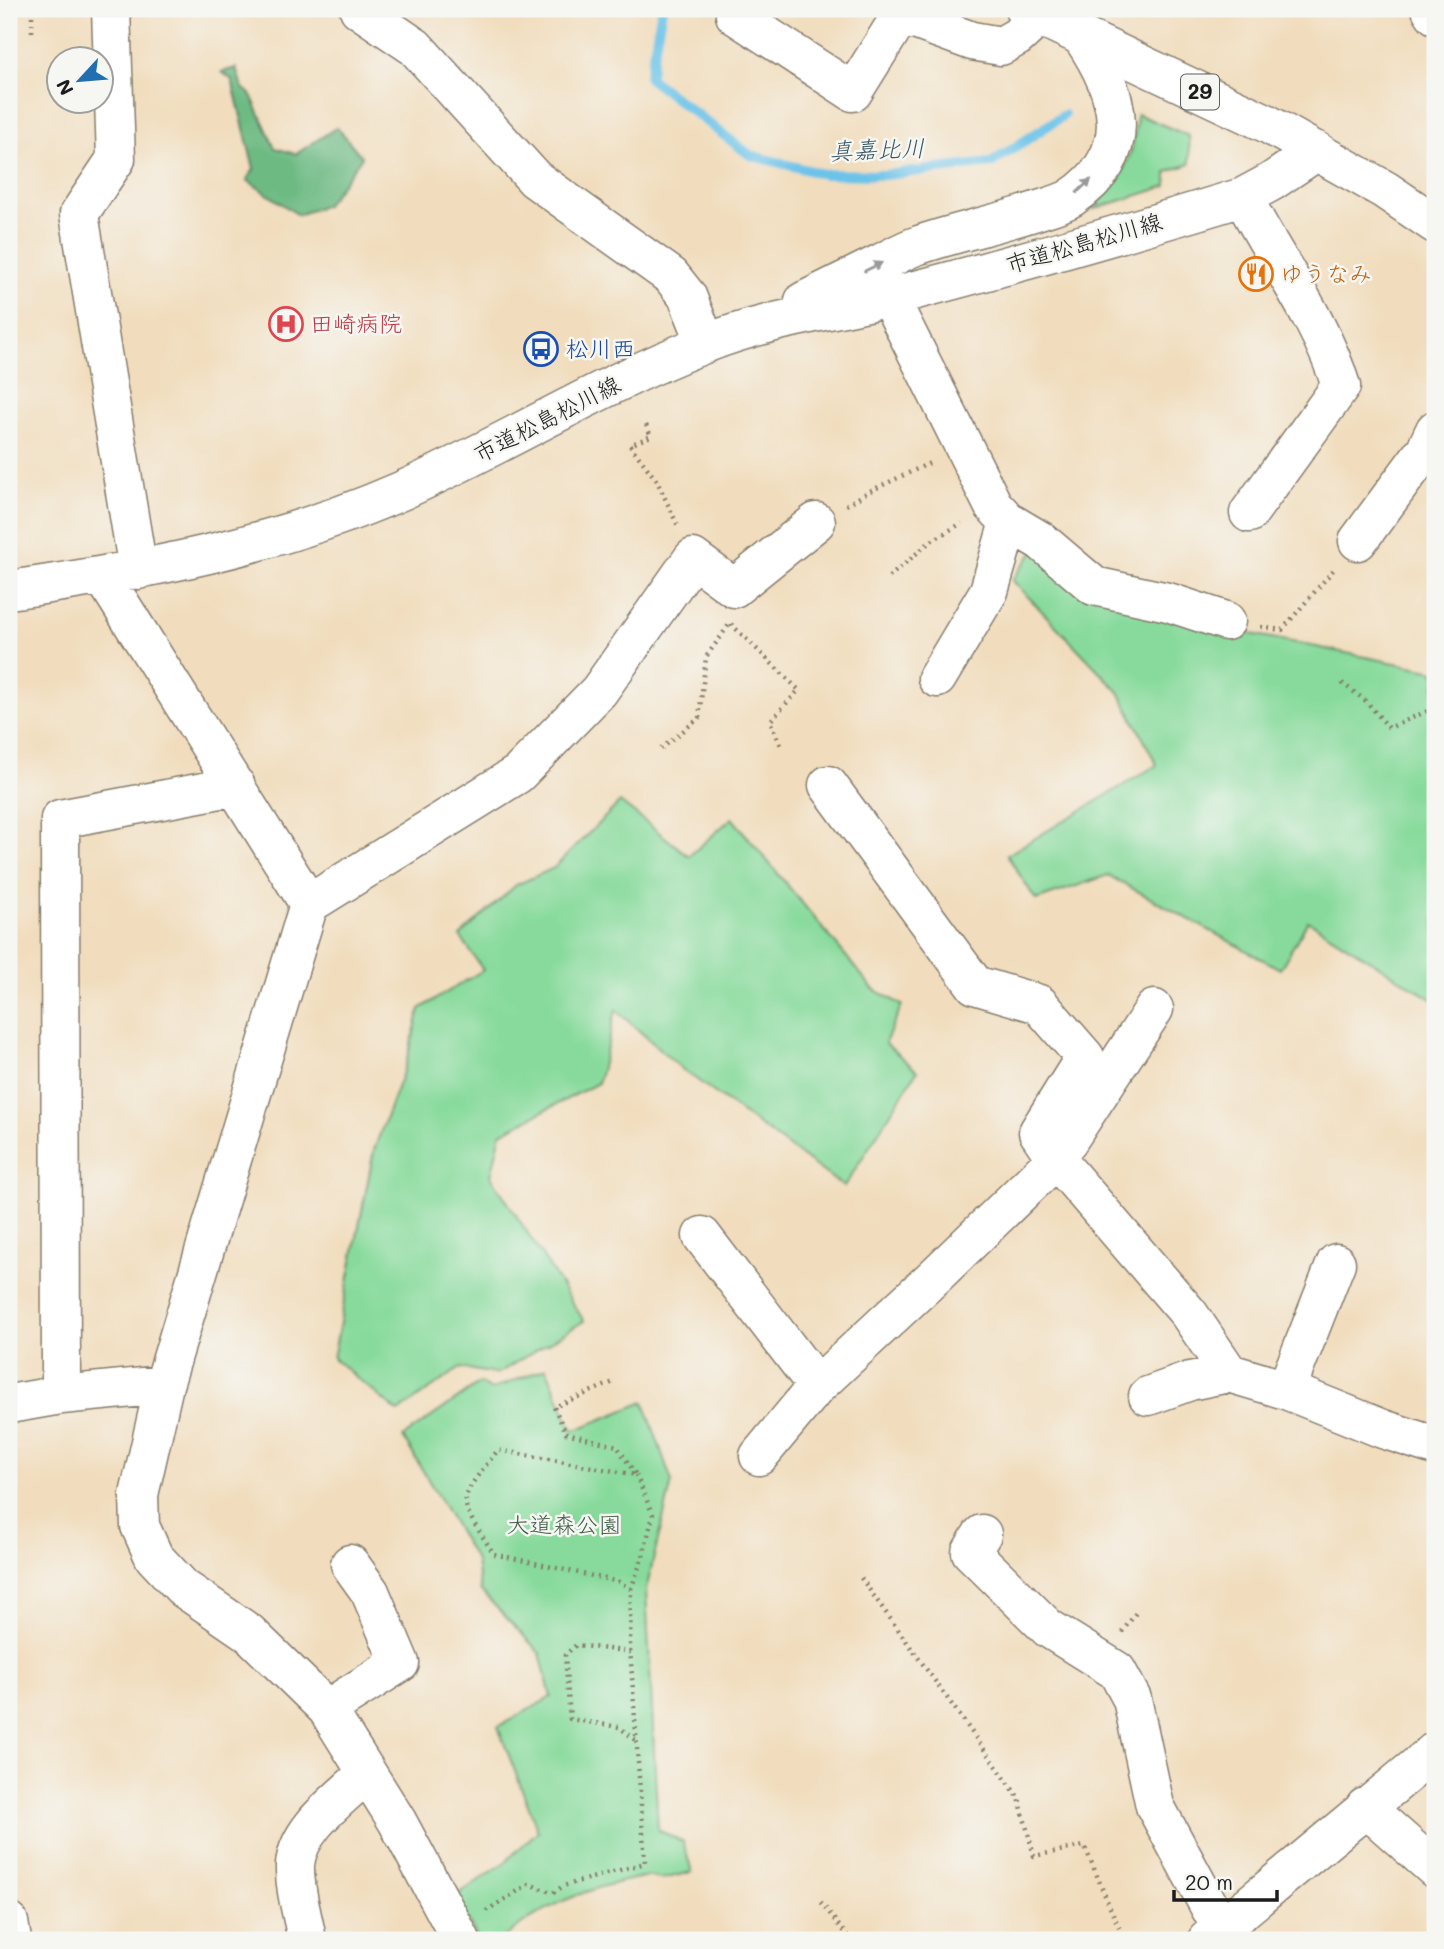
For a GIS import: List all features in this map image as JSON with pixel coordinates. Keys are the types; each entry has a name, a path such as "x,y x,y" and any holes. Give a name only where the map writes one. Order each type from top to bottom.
{"street":[{"path":"111,9 116,159 79,214 121,573 236,786 309,904"},
{"path":"359,9 415,47 535,179 671,276 687,296 706,343"},
{"path":"1431,9 1435,15"},
{"path":"735,15 853,92 901,15 972,41 1001,46 1017,37 1032,13"},
{"name":"29","path":"1032,13 1318,150 1435,224"},
{"path":"746,329 917,245 1000,223 1069,199 1089,183 1104,163 1117,123 1115,102 1101,64 1082,37"},
{"name":"市道松島松川線","path":"9,590 121,573 288,534 433,477 665,360 706,343 746,329 888,297 1243,197 1271,182 1318,150"},
{"path":"1243,197 1331,352 1341,386 1249,513"},
{"path":"888,297 1001,513 1041,541 1094,586 1168,602 1227,621"},
{"path":"1358,541 1426,449 1435,430"},
{"path":"937,678 989,591 1001,513"},
{"path":"458,1935 397,1821 327,1709 248,1633 183,1588 154,1557 140,1526 139,1496 164,1385 309,904 518,774 599,691 693,558 732,606 816,522"},
{"path":"828,785 975,985 1039,1004 1085,1056 1038,1132 1056,1158 1189,1314 1229,1373"},
{"path":"61,1395 60,819 236,786"},
{"path":"760,1456 817,1386 1056,1158 1154,1009"},
{"path":"702,1236 817,1386"},
{"path":"1286,1390 1336,1263"},
{"path":"1148,1396 1190,1381 1229,1373 1286,1390 1383,1429 1435,1446"},
{"path":"9,1404 61,1395 164,1385"},
{"path":"982,1534 971,1552 1048,1629 1117,1671 1132,1699 1155,1807 1214,1934 1435,1751"},
{"path":"327,1709 400,1663 370,1592 350,1564"},
{"path":"307,1940 295,1878 295,1862 301,1845 313,1825 367,1773"},
{"path":"1365,1807 1435,1869"},
{"path":"9,1922 12,1940"}],"path":[{"path":"32,9 32,35"},
{"path":"646,425 651,436 630,445 657,481 693,558"},
{"path":"816,522 870,491 965,447"},
{"path":"889,576 931,541 1001,513"},
{"path":"1227,621 1282,630 1358,541"},
{"path":"661,749 699,718 706,657 732,606 799,690 770,721 782,748"},
{"path":"1342,683 1366,701 1389,728 1435,710"},
{"path":"458,1935 529,1884 553,1893 563,1886 645,1863 631,1652 631,1589 653,1515 636,1475 617,1446 566,1433 554,1407 616,1381"},
{"path":"631,1589 619,1582 494,1554 465,1509 465,1492 498,1450 636,1475"},
{"path":"861,1578 1019,1798 1034,1856 1084,1846 1100,1879 1116,1923 1126,1940"},
{"path":"631,1652 576,1645 565,1655 570,1719 619,1727 637,1741"},
{"path":"821,1902 850,1940"}],"green space":[{"path":"236,68 242,87 251,95 275,148 296,154 337,127 362,157 326,205 298,215 247,180 254,169 232,80 222,72"},
{"path":"1137,114 1189,136 1190,164 1167,172 1167,186 1094,209 1120,176 1130,155"},
{"path":"1037,547 1222,628 1435,671 1435,1001 1308,921 1280,969 1108,875 1036,900 1007,855 1157,765 1119,692 1012,580"},
{"path":"620,802 689,856 732,818 873,989 902,1005 885,1043 917,1071 844,1187 682,1069 616,1010 598,1083 501,1133 491,1176 584,1321 497,1374 460,1368 398,1412 333,1358 374,1150 406,1064 420,1009 483,970 460,936 516,885 554,868"},
{"name":"大道森公園","path":"546,1368 573,1431 644,1402 672,1482 646,1590 658,1830 683,1842 692,1872 660,1879 646,1877 586,1892 550,1907 501,1940 479,1940 454,1897 503,1864 538,1831 498,1727 551,1697 540,1653 480,1590 476,1561 403,1437 480,1383 491,1390"}],"waterway":[{"name":"真嘉比川","path":"662,9 649,78 750,155 823,174 884,175 991,163 1064,115"}],"place":[{"name":"ゆうなみ","path":"1256,274"},
{"name":"田崎病院","path":"286,324"},
{"name":"松川西","path":"541,349"}]}
